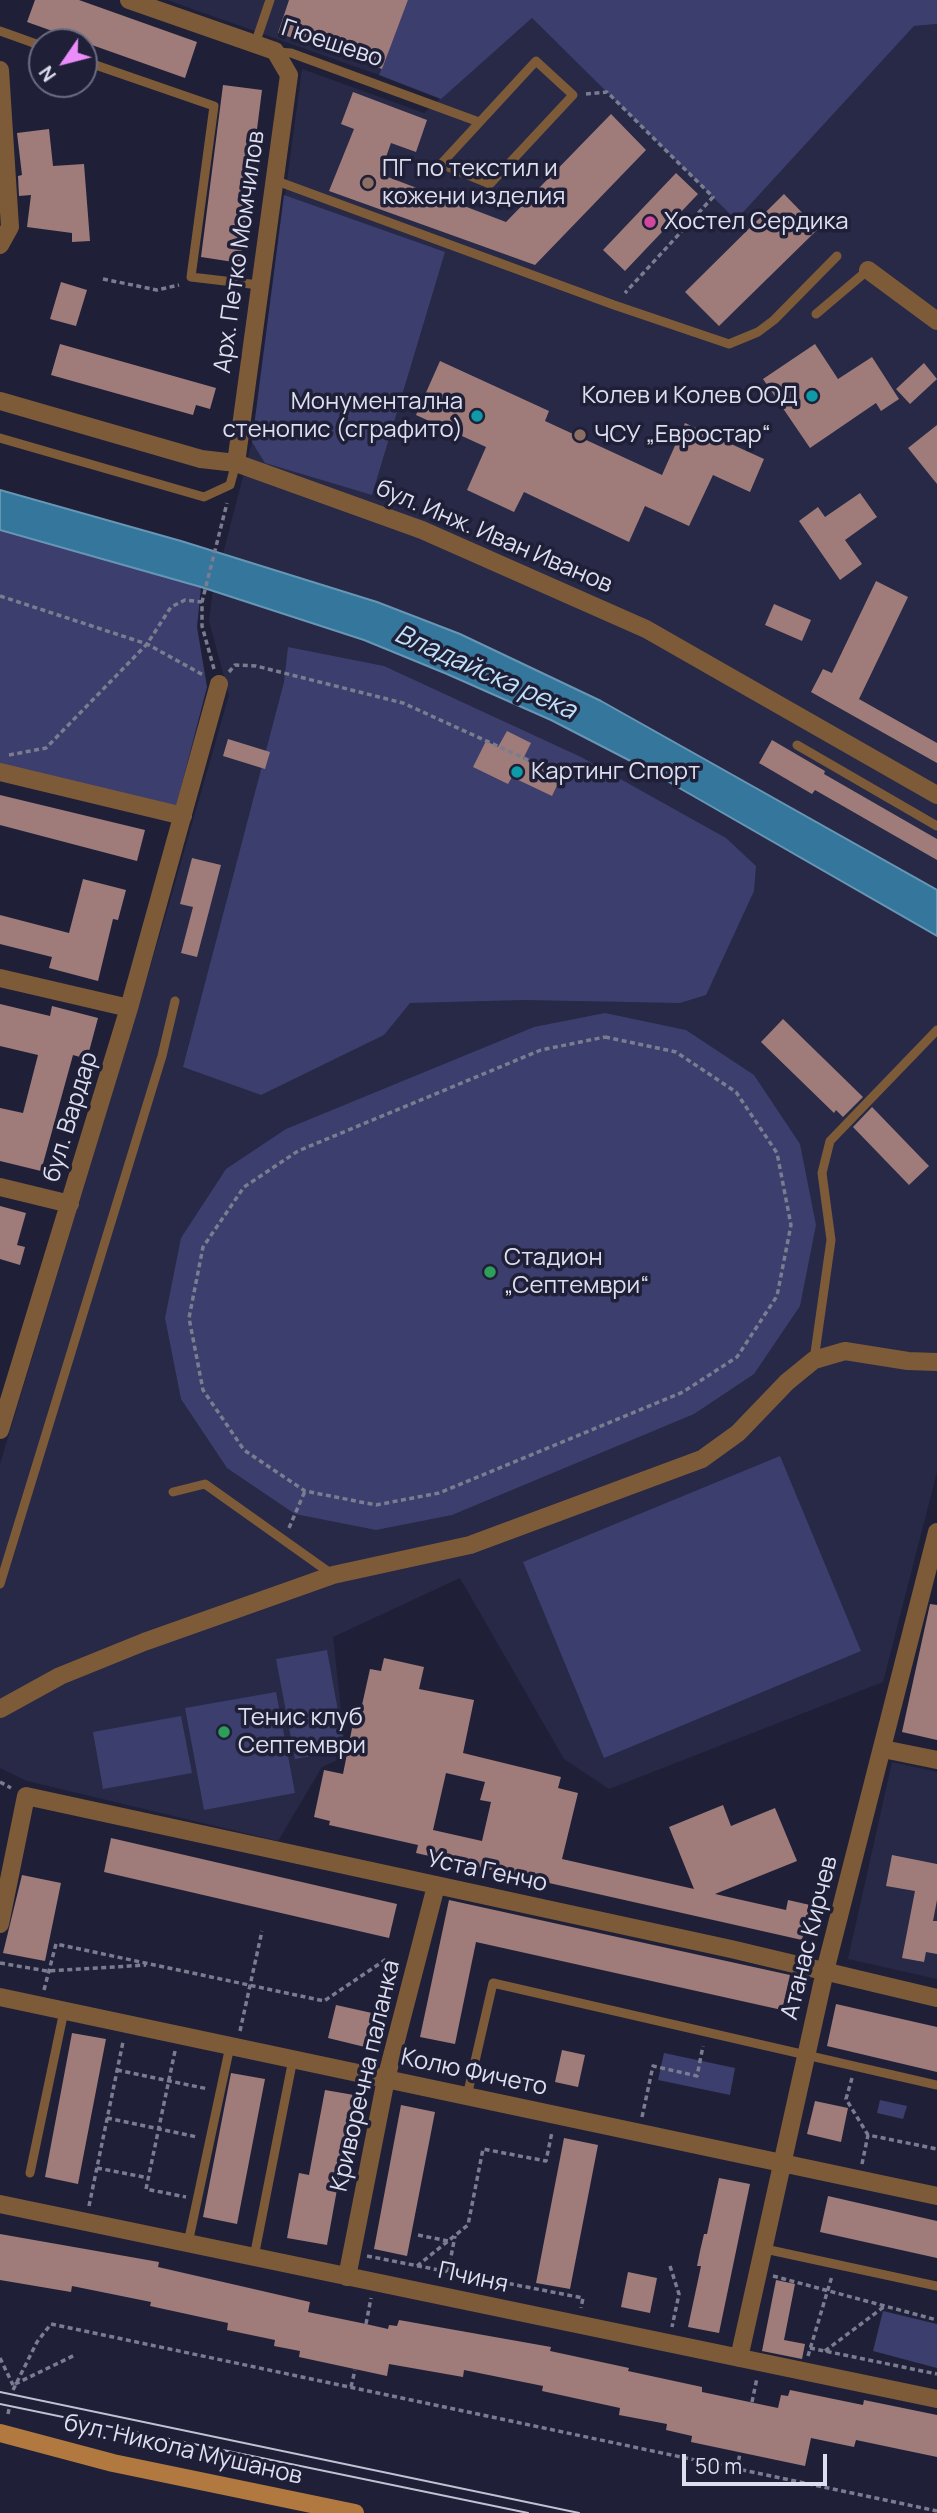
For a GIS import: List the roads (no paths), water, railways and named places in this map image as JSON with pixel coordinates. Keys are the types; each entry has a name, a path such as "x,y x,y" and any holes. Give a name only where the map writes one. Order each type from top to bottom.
{"main road":[{"name":"бул. Никола Мушанов","path":"0,2433 113,2463 355,2513"}],"street":[{"name":"Гюешево","path":"129,0 275,51"},
{"name":"Арх. Петко Момчилов","path":"236,463 289,75 275,51"},
{"path":"0,70 10,227 2,242"},
{"path":"868,271 937,321"},
{"name":"бул. Инж. Иван Иванов","path":"0,401 201,459 236,463 422,530 646,629 937,795"},
{"name":"бул. Вардар","path":"0,1430 129,1009 219,684"},
{"path":"0,772 183,816"},
{"path":"0,978 129,1009"},
{"path":"0,1187 69,1204"},
{"path":"0,1709 72,1671 334,1575 470,1545 702,1460 738,1433 787,1382 814,1360 845,1351 908,1361 937,1362"},
{"name":"Атанас Кирчев","path":"739,2358 825,1971 937,1532"},
{"path":"883,1749 937,1760"},
{"name":"Уста Генчо","path":"0,1924 26,1796 825,1971 937,1998"},
{"name":"Криворечна паланка","path":"347,2277 386,2079 436,1886"},
{"name":"Колю Фичето","path":"0,1997 937,2196"},
{"name":"Пчиня","path":"0,2204 937,2399"}],"lane":[{"path":"255,44 270,0"},
{"path":"0,31 28,41"},
{"name":"Гюешево","path":"275,51 292,53 480,122"},
{"path":"536,61 573,94 490,184 441,164 480,122 536,61"},
{"path":"98,66 214,106 191,277 259,285"},
{"path":"274,180 614,305 729,344 758,332 775,320 836,256"},
{"path":"816,314 868,271"},
{"path":"0,438 204,496 230,485 236,463"},
{"path":"797,745 937,826"},
{"path":"0,1584 162,1056 175,1001"},
{"path":"814,1360 831,1240 822,1173 831,1141 937,1030"},
{"path":"173,1492 205,1484 334,1575"},
{"path":"467,2096 493,1983 937,2085"},
{"path":"30,2173 64,2011"},
{"path":"188,2243 229,2046"},
{"path":"254,2257 293,2059"},
{"path":"765,2249 937,2286"}],"water":[{"name":"Владайска река","path":"0,490 181,541 377,602 460,634 601,701 937,890 937,936 648,770 551,720 447,674 364,640 201,587 0,530"}],"tram line":[{"path":"0,2392 579,2513"},
{"path":"0,2404 528,2513"}],"place":[{"name":"ПГ по текстил и кожени изделия","path":"368,183"},
{"name":"Хостел Сердика","path":"650,222"},
{"name":"Колев и Колев ООД","path":"812,396"},
{"name":"Монументална стенопис (сграфито)","path":"477,416"},
{"name":"ЧСУ „Евростар“","path":"580,435"},
{"name":"Картинг Спорт","path":"517,772"},
{"name":"Стадион „Септември“","path":"490,1272"},
{"name":"Тенис клуб Септември","path":"224,1732"}]}
